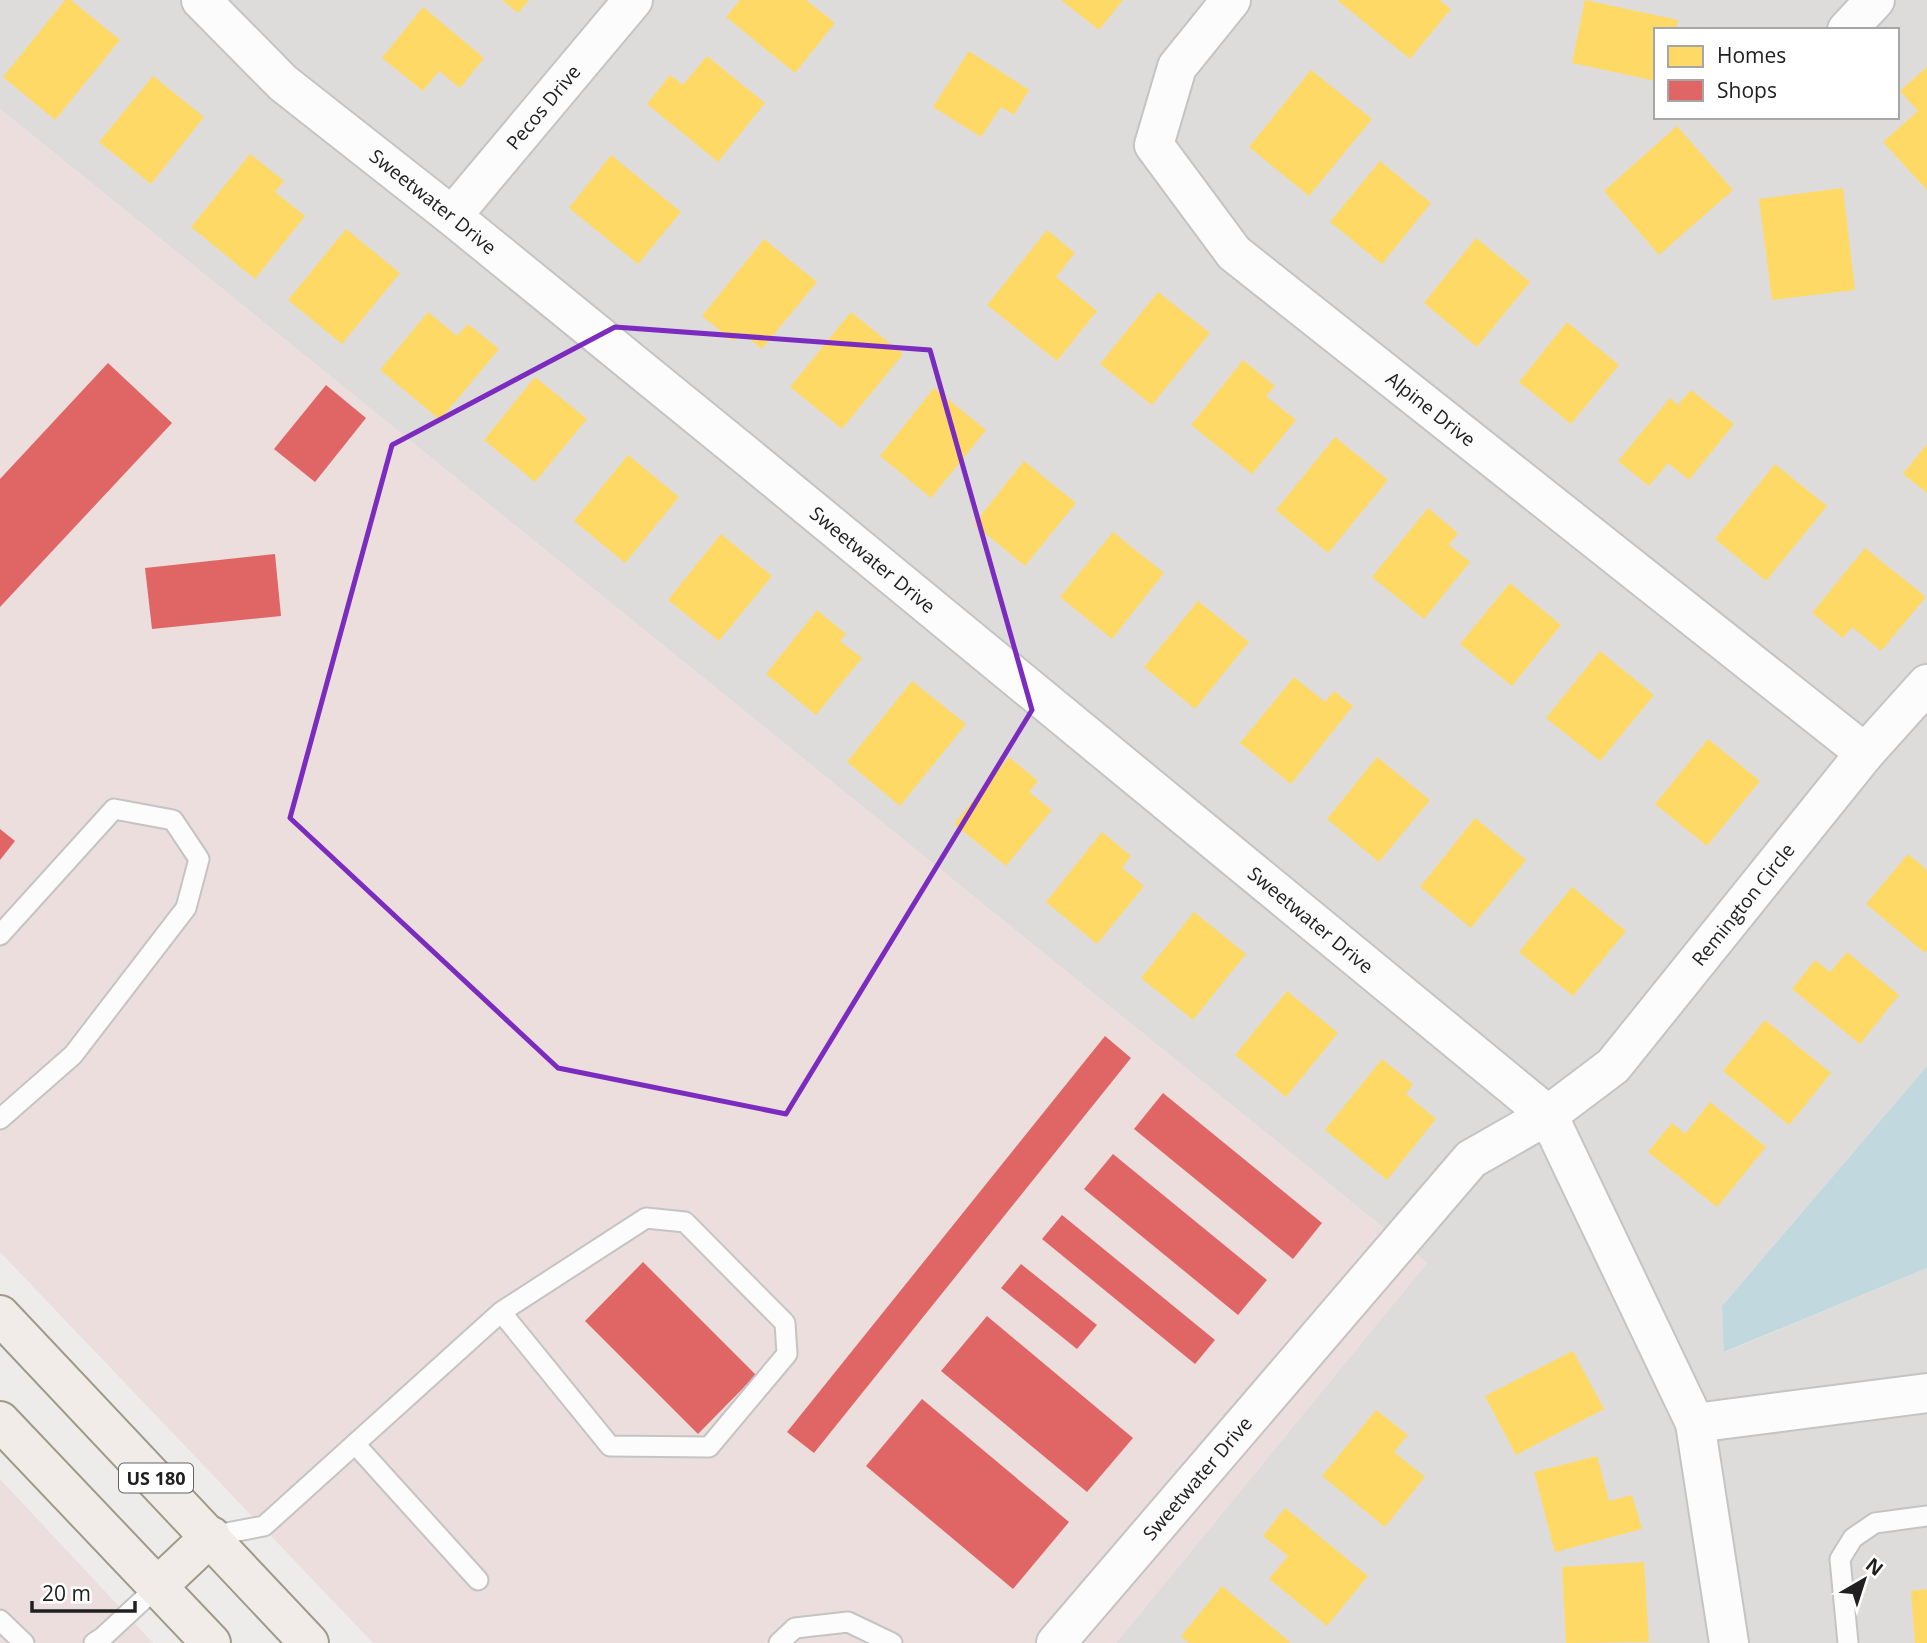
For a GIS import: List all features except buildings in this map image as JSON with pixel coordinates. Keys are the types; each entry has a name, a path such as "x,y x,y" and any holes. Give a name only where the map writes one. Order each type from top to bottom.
{"main road":[{"name":"US 180","path":"0,1315 309,1643"},
{"path":"0,1422 211,1643"},
{"path":"158,1586 211,1536"}],"street":[{"name":"Sweetwater Drive","path":"201,0 283,83 453,216 1548,1115 1695,1423 1728,1643"},
{"name":"Pecos Drive","path":"453,216 633,0"},
{"name":"Alpine Drive","path":"1231,0 1177,67 1154,145 1234,253 1866,753"},
{"path":"1849,28 1875,0"},
{"name":"Remington Circle","path":"1548,1115 1613,1066 1866,753 1927,684"},
{"name":"Sweetwater Drive","path":"1056,1643 1471,1159 1548,1115"},
{"path":"1695,1423 1927,1393"}],"lane":[{"path":"0,935 114,808 173,820 199,859 186,908 162,940 73,1055 0,1119"},
{"path":"211,1536 264,1526 501,1312 646,1218 685,1222 785,1323 788,1354 709,1447 610,1446 501,1312"},
{"path":"355,1444 478,1580"},
{"path":"1848,1643 1840,1559 1853,1538 1875,1523 1927,1516"},
{"path":"94,1643 158,1586"},
{"path":"0,1620 24,1643"},
{"path":"779,1643 795,1628 848,1622 892,1643"}],"highlighted area":[{"path":"615,327 930,350 1032,710 786,1114 558,1068 290,818 392,445"}],"shaded area":[{"path":"0,0 1927,0 1927,1066 1722,1306 1725,1352 1927,1268 1927,1643 1116,1643 1427,1263 0,109"},
{"path":"0,109 1427,1263 1116,1643 373,1643 0,1252"},
{"path":"0,1479 153,1643 0,1643"}],"water":[{"path":"1927,1066 1927,1268 1724,1352 1722,1306"}]}
